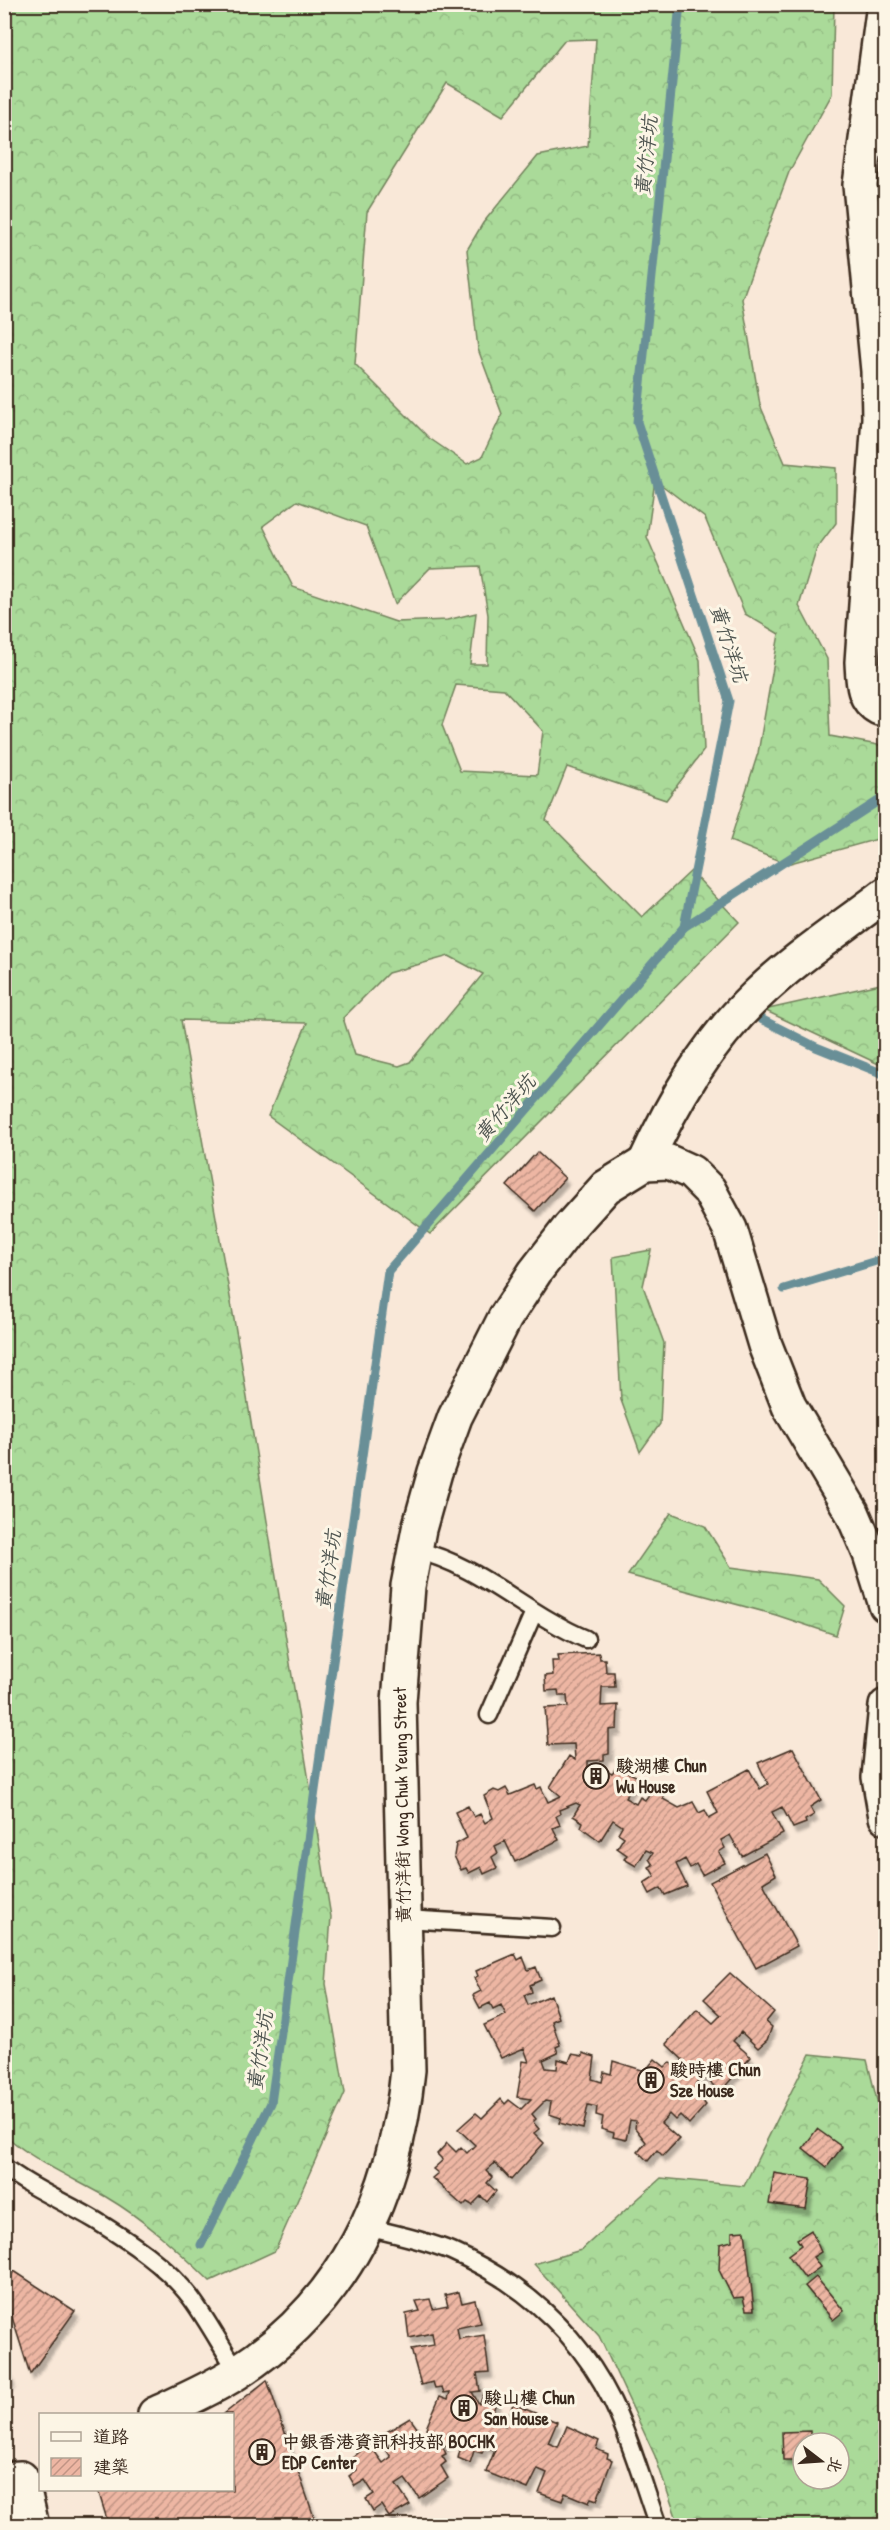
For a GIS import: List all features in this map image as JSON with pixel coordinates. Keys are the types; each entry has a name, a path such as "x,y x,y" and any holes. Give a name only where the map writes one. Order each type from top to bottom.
{"street":[{"path":"884,4 860,185 878,371 879,418 862,640 874,677 873,705 885,708"},
{"path":"885,894 792,965 748,1004 710,1047 691,1074 666,1117 645,1163 669,1162 691,1172 709,1190 730,1229 765,1345 789,1406 852,1512 870,1554 885,1605"},
{"name":"黃竹洋街 Wong Chuk Yeung Street","path":"159,2413 238,2372 274,2345 306,2314 335,2279 367,2227 379,2201 394,2158 404,2114 408,2070 399,1702 404,1620 415,1550 435,1472 455,1417 505,1318 542,1263 606,1187 645,1163"},
{"path":"885,1706 879,1777 885,1816"},
{"path":"22,2475 32,2526"}],"lane":[{"path":"415,1550 436,1554 470,1569 556,1627 586,1639"},
{"path":"489,1715 534,1612"},
{"path":"405,1919 552,1928"},
{"path":"4,2167 34,2188 102,2224 160,2267 190,2297 238,2372"},
{"path":"367,2227 449,2250 514,2284 553,2318 585,2357 612,2401 658,2526"}],"green space":[{"path":"4,5 834,5 832,94 789,172 742,299 760,405 785,463 836,468 836,523 817,548 799,606 827,659 830,736 878,745 885,743 885,837 787,864 730,841 758,753 779,634 745,614 705,518 655,480 647,537 700,660 704,750 666,800 567,767 546,820 642,917 691,871 739,922 430,1234 268,1116 307,1023 181,1020 238,1342 331,1917 326,1984 345,2093 275,2251 210,2281 134,2215 41,2161 5,2135","holes":["596,39 588,146 538,156 483,223 467,250 478,349 502,414 482,457 467,464 429,438 355,364 367,212 447,83 503,116 565,40","297,501 366,526 395,604 430,568 480,566 488,615 487,664 470,664 476,613 447,620 396,622 293,587 263,526","456,685 504,689 543,731 537,775 460,771 442,725","449,956 483,974 410,1062 399,1066 355,1055 343,1018 388,973"]},
{"path":"885,983 885,1067 764,1010"},
{"path":"651,1250 643,1286 664,1343 660,1424 640,1452 621,1400 613,1257"},
{"path":"671,1513 705,1526 731,1567 818,1579 845,1606 836,1635 776,1615 628,1575"},
{"path":"810,2054 867,2060 886,2137 885,2525 679,2525 655,2456 599,2336 534,2264 581,2250 661,2178 744,2186"}],"building":[{"path":"537,1152 565,1178 535,1211 507,1186"},
{"name":"駿湖樓 Chun Wu House","path":"599,1653 600,1659 605,1659 606,1672 614,1672 615,1687 602,1687 601,1706 618,1705 617,1729 609,1730 609,1754 604,1755 604,1760 588,1761 588,1769 599,1774 604,1769 612,1773 617,1767 638,1777 625,1798 636,1804 640,1797 645,1800 653,1789 664,1796 663,1799 679,1808 693,1802 699,1813 705,1810 709,1818 718,1813 707,1791 749,1769 760,1789 768,1784 758,1763 793,1748 821,1800 810,1807 814,1815 805,1820 806,1823 793,1828 782,1807 772,1812 783,1834 742,1856 730,1835 721,1840 725,1848 719,1852 725,1863 702,1875 696,1864 690,1868 685,1859 676,1864 687,1886 665,1895 661,1888 650,1894 644,1883 655,1876 649,1867 653,1865 649,1859 653,1853 646,1850 636,1866 624,1859 627,1855 617,1848 624,1837 618,1833 622,1826 613,1820 600,1841 581,1827 583,1822 573,1816 580,1805 576,1803 559,1810 560,1814 556,1816 560,1825 553,1828 559,1840 515,1862 505,1841 495,1846 498,1853 492,1857 497,1868 484,1874 481,1867 469,1873 466,1868 461,1870 454,1856 456,1844 467,1838 455,1812 468,1806 474,1817 480,1814 485,1823 493,1818 484,1796 494,1790 499,1792 506,1788 510,1795 535,1785 537,1789 541,1787 548,1802 561,1796 550,1787 569,1756 575,1760 574,1744 548,1745 545,1708 568,1707 567,1696 559,1696 558,1690 546,1691 545,1676 553,1675 552,1661 559,1661 558,1655"},
{"path":"765,1853 776,1875 763,1883 797,1946 756,1968 710,1882"},
{"name":"駿時樓 Chun Sze House","path":"515,1954 518,1960 523,1957 528,1970 536,1967 541,1980 530,1985 532,1992 524,1995 528,2005 551,1995 559,2018 552,2021 560,2045 556,2047 558,2053 543,2060 546,2068 557,2069 558,2059 569,2062 572,2054 583,2056 583,2053 595,2057 592,2079 602,2082 604,2072 611,2074 613,2061 645,2071 655,2059 665,2067 670,2062 675,2067 683,2060 666,2044 697,2009 713,2023 721,2015 704,1999 730,1973 774,2012 766,2022 772,2027 767,2040 758,2048 741,2032 733,2041 751,2057 720,2092 704,2076 695,2085 702,2091 698,2095 706,2105 689,2124 680,2115 675,2120 669,2114 661,2123 679,2139 663,2156 657,2150 648,2161 638,2152 646,2142 635,2128 636,2121 630,2120 626,2140 613,2137 614,2133 601,2129 603,2117 596,2115 597,2107 588,2105 583,2129 559,2123 561,2118 549,2114 551,2102 545,2101 532,2114 536,2119 533,2122 539,2129 534,2133 544,2143 511,2180 495,2163 486,2171 492,2177 487,2183 496,2191 487,2202 481,2196 472,2205 467,2202 463,2206 432,2178 438,2173 433,2169 443,2160 437,2154 447,2143 456,2152 461,2147 467,2153 475,2145 458,2129 476,2113 482,2118 501,2099 505,2104 509,2100 521,2109 531,2099 517,2097 523,2061 529,2062 524,2048 501,2058 484,2025 506,2015 501,2005 493,2009 490,2003 480,2008 473,1995 481,1991 474,1978 478,1976 476,1971"},
{"path":"817,2129 842,2147 827,2167 803,2148"},
{"path":"774,2173 811,2179 806,2209 769,2204"},
{"path":"811,2230 821,2252 813,2257 820,2267 805,2278 788,2255 801,2245 797,2239"},
{"path":"745,2231 754,2310 746,2310 743,2297 733,2298 719,2270 720,2244 732,2241 732,2232"},
{"path":"14,2271 75,2311 30,2374 4,2292 4,2286"},
{"path":"816,2277 844,2311 833,2320 805,2286"},
{"name":"駿山樓 Chun San House","path":"459,2292 462,2303 475,2300 481,2323 457,2328 459,2339 484,2335 489,2372 477,2373 480,2391 472,2392 479,2404 484,2394 497,2399 493,2412 498,2413 495,2422 505,2426 513,2404 557,2422 548,2443 558,2447 567,2426 599,2441 596,2449 608,2454 607,2458 612,2460 597,2500 591,2498 589,2503 565,2493 562,2501 539,2493 547,2473 538,2469 528,2489 486,2472 495,2450 485,2446 482,2453 474,2451 470,2463 458,2458 461,2446 453,2440 443,2447 446,2454 442,2456 446,2462 441,2466 448,2478 419,2498 405,2479 396,2485 410,2505 389,2517 381,2505 373,2511 366,2499 374,2494 365,2480 355,2486 349,2476 357,2470 350,2460 369,2444 383,2463 391,2457 378,2437 410,2418 422,2435 429,2431 426,2428 440,2396 448,2399 450,2392 444,2393 442,2387 435,2388 433,2382 421,2385 411,2349 434,2345 432,2333 409,2338 406,2314 420,2311 416,2301 430,2299 433,2309 448,2306 445,2295"},
{"path":"4,2361 11,2381 4,2392"},
{"name":"中銀香港資訊科技部 BOCHK EDP Center","path":"267,2380 317,2526 109,2526 98,2491 234,2491 234,2413 225,2413"},
{"path":"782,2432 791,2432 791,2460 783,2460"}],"waterway":[{"name":"黃竹洋坑","path":"201,2245 271,2103 388,1271 684,927 729,701 637,422 680,4"},
{"path":"684,927 886,796"},
{"path":"749,1013 816,1047 886,1075"},
{"path":"784,1289 886,1258"}],"place":[{"name":"駿湖樓 Chun Wu House","path":"596,1776"},
{"name":"駿時樓 Chun Sze House","path":"651,2080"},
{"name":"駿山樓 Chun San House","path":"464,2408"},
{"name":"中銀香港資訊科技部 BOCHK EDP Center","path":"262,2452"}]}
